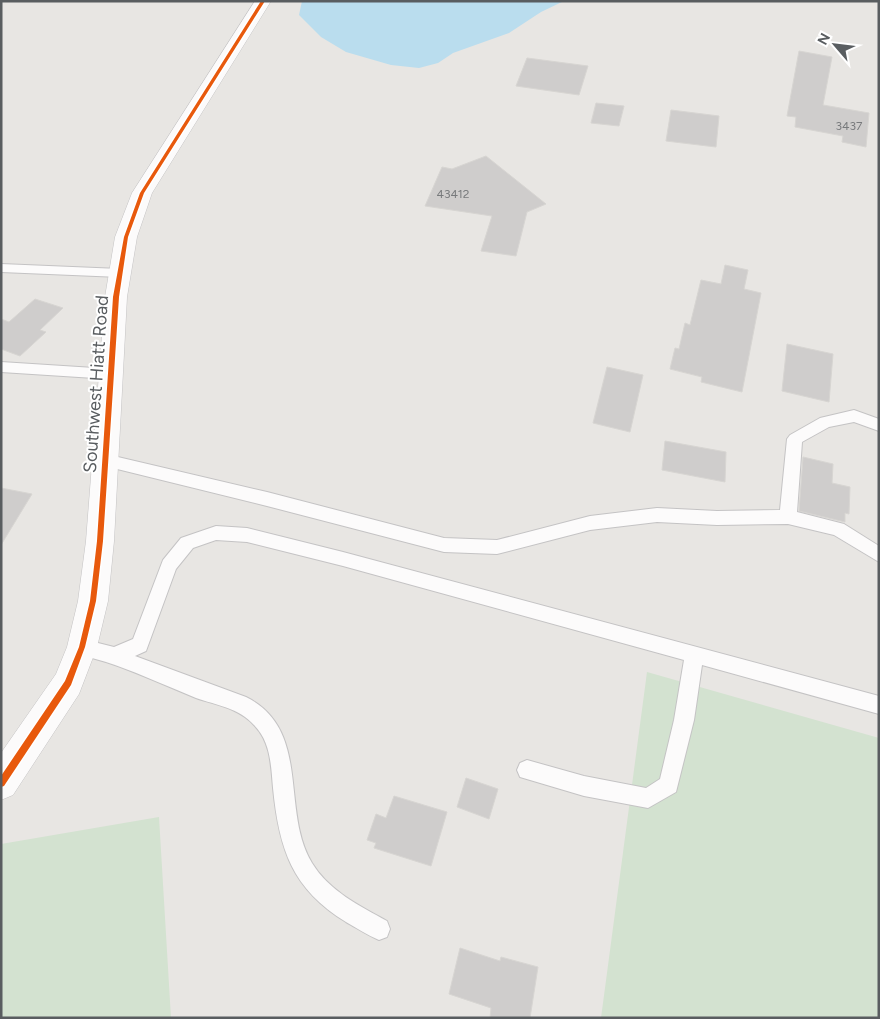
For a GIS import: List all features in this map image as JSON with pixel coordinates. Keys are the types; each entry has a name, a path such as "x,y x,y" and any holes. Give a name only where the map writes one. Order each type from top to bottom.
{"street":[{"name":"Southwest Hiatt Road","path":"1,783 68,683 82,647 93,601 100,541 116,297 126,236 142,193 263,1"}],"lane":[{"path":"1,268 120,273"},
{"path":"1,367 110,374"},
{"path":"788,517 795,439 825,422 854,416 879,425"},
{"path":"105,460 267,499 444,545 497,547 590,522 657,515 717,518 788,517 838,529 879,555"},
{"path":"114,656 140,645 169,565 187,543 216,533 247,535 342,559 879,705"},
{"path":"82,647 114,656 203,691 234,700 261,717 272,733 281,763 285,802 293,844 306,872 335,903 379,929"},
{"path":"527,770 584,786 648,798 670,785 684,720 694,655"}],"green space":[{"path":"647,672 879,738 879,1018 601,1018"},
{"path":"159,817 171,1018 1,1018 1,844"}],"water":[{"path":"302,1 564,1 541,12 509,33 453,53 438,63 419,68 391,65 346,52 321,37 299,15"}],"building":[{"path":"799,51 832,57 823,105 869,113 866,147 842,142 843,136 795,127 796,117 787,116"},
{"path":"527,58 588,66 579,95 516,86"},
{"path":"596,103 624,106 619,126 591,123"},
{"path":"671,110 719,116 716,147 666,141"},
{"path":"486,156 546,204 527,212 516,256 481,251 492,216 425,206 442,167 452,169"},
{"path":"725,265 748,270 744,289 761,293 742,392 701,382 702,377 670,369 675,348 679,349 685,323 690,325 701,280 721,284"},
{"path":"35,299 63,308 40,330 46,332 20,356 1,349 1,319 9,322"},
{"path":"787,344 833,354 829,402 782,391"},
{"path":"607,367 643,375 630,432 593,423"},
{"path":"665,441 726,452 725,482 662,470"},
{"path":"803,457 833,464 832,483 850,487 849,514 845,513 845,522 799,511"},
{"path":"1,488 32,494 1,545"},
{"path":"466,778 498,789 489,819 457,807"},
{"path":"394,796 447,812 431,866 374,848 376,843 367,840 376,814 386,818"},
{"path":"460,948 500,961 501,957 538,967 530,1018 490,1018 491,1008 449,994"}],"cycle path":[{"path":"1,783 68,683 82,647 93,601 100,541 116,297 126,237 142,193 263,1"}]}
